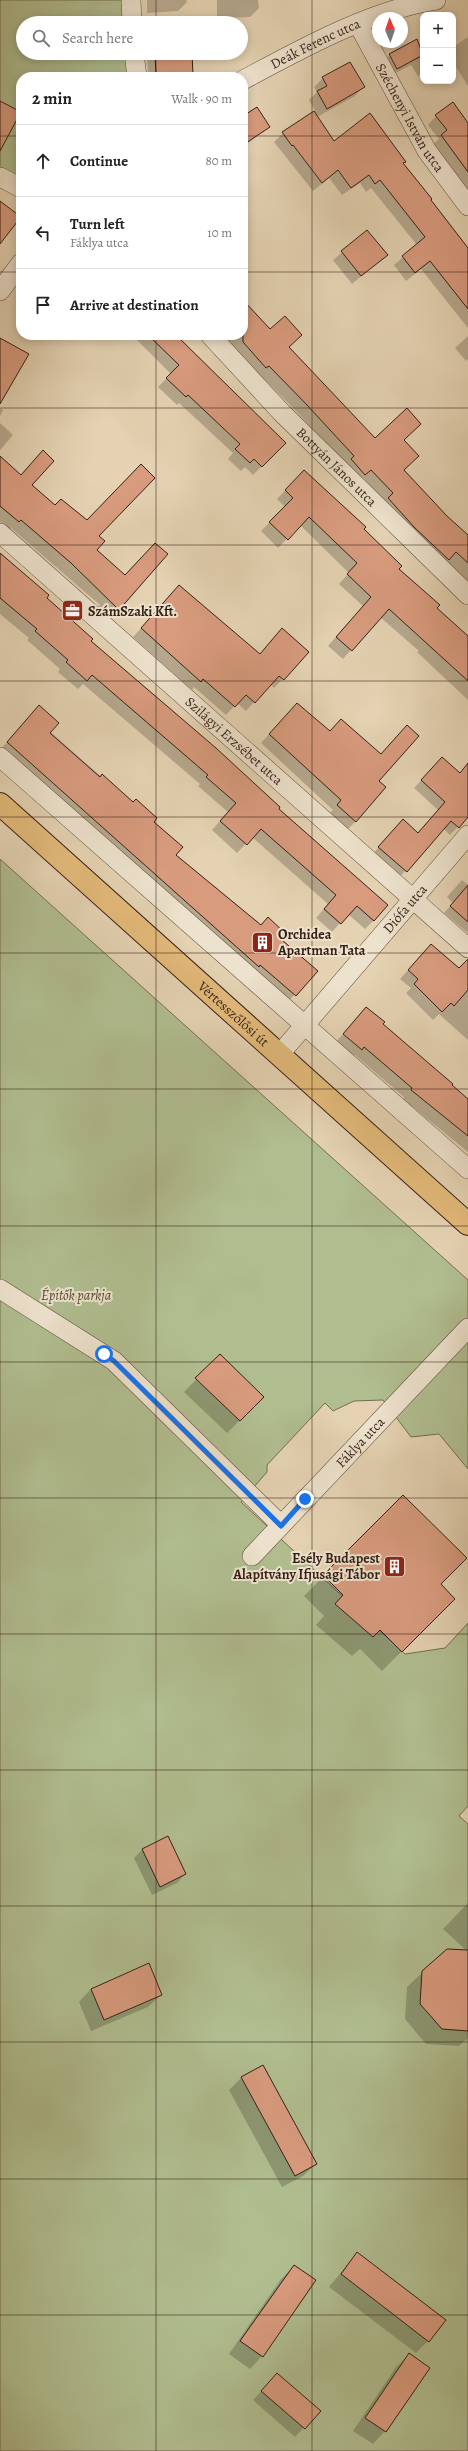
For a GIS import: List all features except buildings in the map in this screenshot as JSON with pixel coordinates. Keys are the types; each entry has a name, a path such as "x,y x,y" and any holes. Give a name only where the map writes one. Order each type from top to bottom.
{"main road":[{"name":"Vértesszőlősi út","path":"0,804 468,1224"}],"street":[{"path":"131,0 132,16"},
{"name":"Deák Ferenc utca","path":"248,78 358,24 406,7 436,0"},
{"name":"Széchenyi István utca","path":"358,24 427,151 468,206"},
{"path":"135,60 136,72"},
{"path":"0,178 16,186"},
{"path":"0,291 16,270"},
{"name":"Bottyán János utca","path":"215,340 282,413 468,595"},
{"name":"Szilágyi Erzsébet utca","path":"0,533 468,948"},
{"path":"0,757 468,1169"},
{"name":"Diófa utca","path":"279,1055 412,898 468,835"},
{"path":"0,1289 114,1361 281,1526"},
{"name":"Fáklya utca","path":"252,1556 468,1328"}],"green space":[{"path":"0,0 131,0 132,16 16,16 16,60 135,60 136,72 16,72 16,186 0,178"},
{"name":"Építők parkja","path":"0,859 468,1280 468,1469 439,1434 411,1437 383,1400 354,1401 333,1411 325,1403 267,1465 267,1472 241,1502 405,1654 445,1648 468,1623 468,1806 459,1816 468,1824 468,2451 0,2451"}],"place":[{"name":"SzámSzaki Kft.","path":"73,611"},
{"name":"Orchidea Apartman Tata","path":"263,942"},
{"name":"Esély Budapest Alapítvány Ifjusági Tábor","path":"395,1566"}],"route":[{"path":"104,1354 114,1361 281,1526 305,1499"}]}
